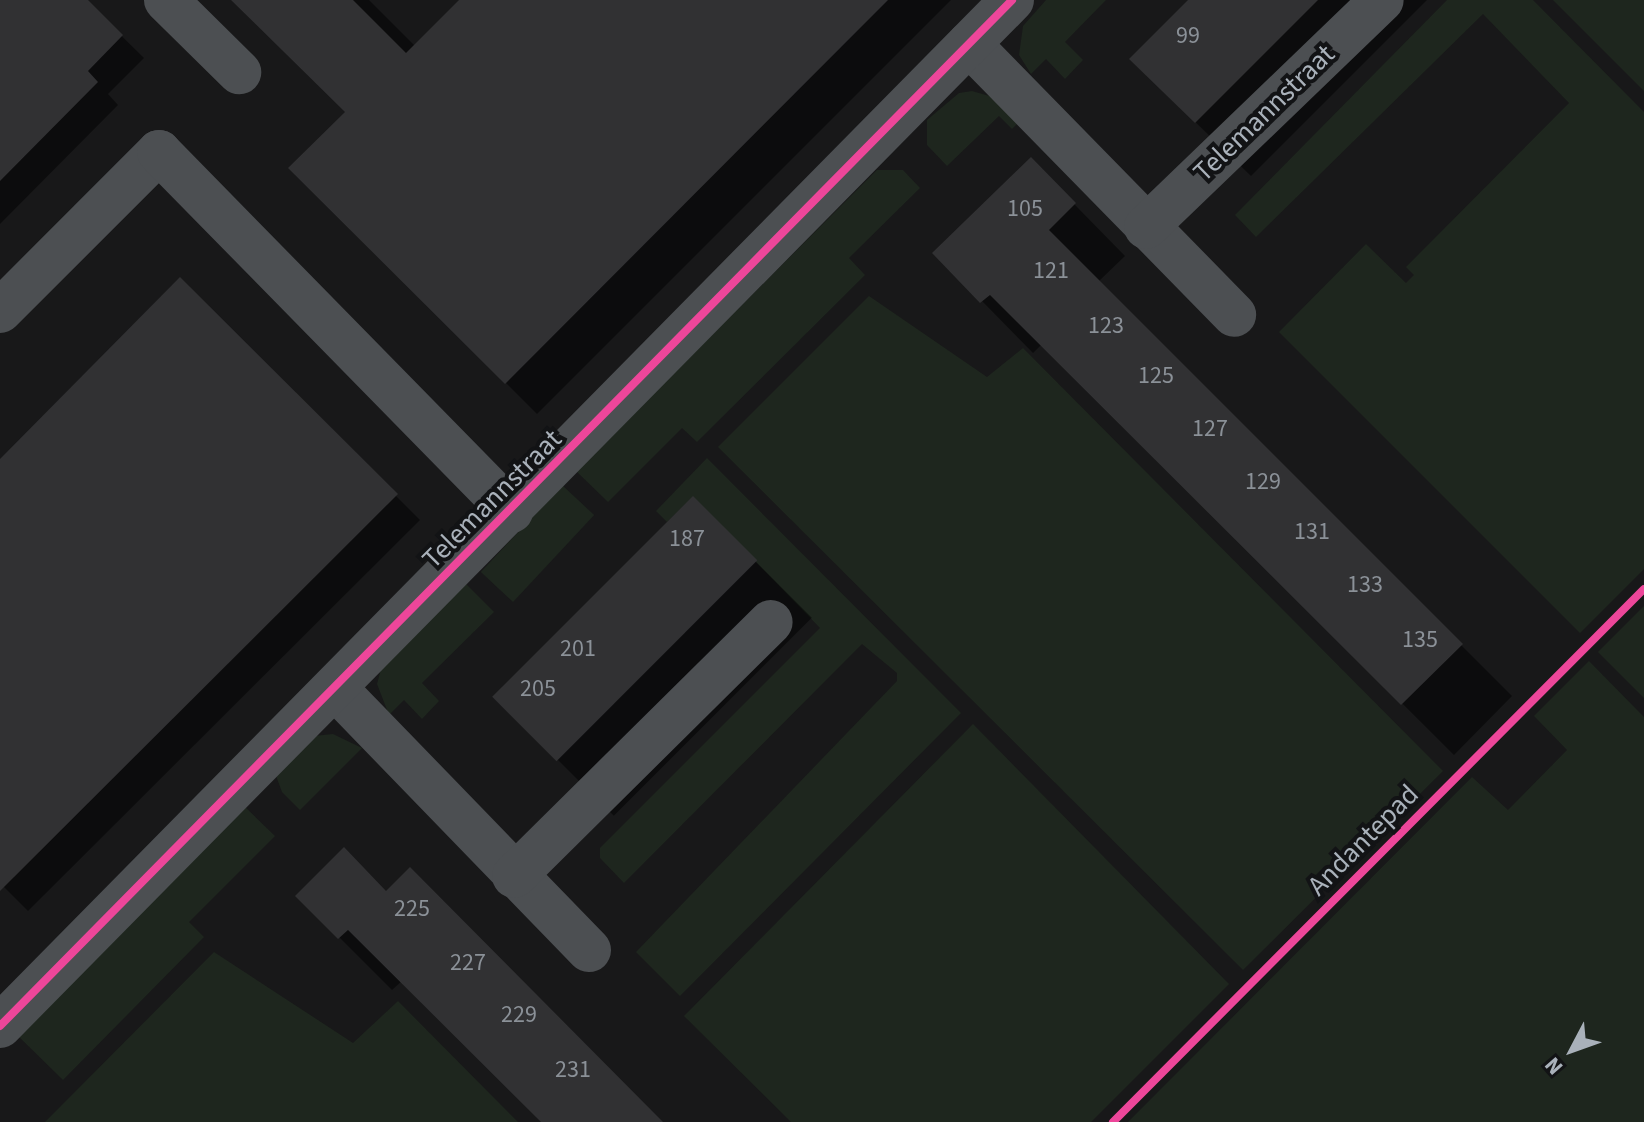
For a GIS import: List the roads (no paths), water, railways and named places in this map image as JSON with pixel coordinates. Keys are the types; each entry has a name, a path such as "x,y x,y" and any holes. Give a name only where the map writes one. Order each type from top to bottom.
{"street":[{"path":"166,0 239,72"},
{"name":"Telemannstraat","path":"0,1026 1012,0"},
{"name":"Telemannstraat","path":"1146,227 1382,0"},
{"path":"969,44 1234,315"},
{"name":"Telemannstraat","path":"0,311 159,152 511,511"},
{"path":"514,876 771,622"},
{"path":"335,688 589,950"}]}
